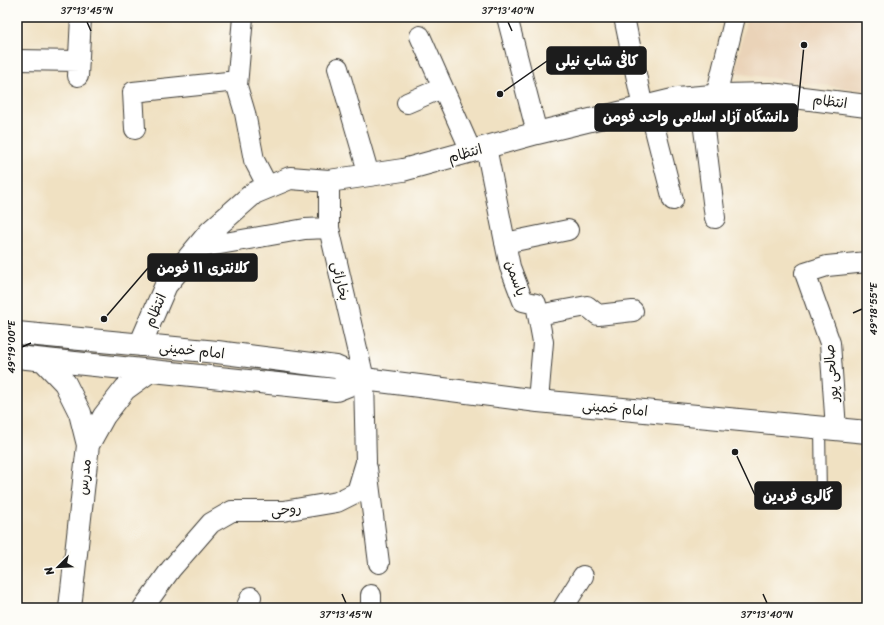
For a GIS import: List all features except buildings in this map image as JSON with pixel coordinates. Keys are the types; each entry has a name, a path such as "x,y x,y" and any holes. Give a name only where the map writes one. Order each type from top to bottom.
{"main road":[{"name":"انتظام","path":"140,345 166,285 210,232 254,193 290,178 329,181 403,170 537,133 677,99 770,94 867,106"},
{"name":"امام خمینی","path":"17,333 336,367 364,379 538,401 867,432"},
{"name":"امام خمینی","path":"17,357 336,390 364,379"},
{"name":"مدرس","path":"43,360 65,383 80,413 88,445 70,608"},
{"path":"88,445 104,416 125,389 150,371"}],"street":[{"path":"17,60 79,69 81,17"},
{"path":"243,17 237,82 254,160 268,187"},
{"path":"507,17 537,133"},
{"path":"624,17 646,107 673,200"},
{"path":"715,218 708,97 735,17"},
{"name":"یاسمن","path":"420,36 442,88 478,149 505,243 510,267 523,301 536,304 543,342 538,401"},
{"path":"338,68 369,175"},
{"path":"135,129 133,92 237,82"},
{"path":"407,103 442,88"},
{"name":"بخارائی","path":"329,181 329,228 364,379"},
{"path":"197,248 305,229 329,228"},
{"path":"505,243 568,230"},
{"name":"صالحی پور","path":"828,428 830,343 804,273 827,266 867,262"},
{"path":"538,315 587,306 598,315 633,311"},
{"name":"روحی","path":"143,608 172,569 210,523 232,511 283,511 337,502 357,492 366,462 364,379"},
{"path":"366,462 379,563"},
{"path":"562,608 583,576"}],"lane":[{"path":"821,498 828,428"}],"shaded area":[{"path":"747,17 867,17 867,91 735,73"}],"place":[{"name":"دانشگاه آزاد اسلامی واحد فومن","path":"804,45"},
{"name":"کافی شاپ نیلی","path":"500,94"},
{"name":"کلانتری ۱۱ فومن","path":"104,319"},
{"name":"گالری فردین","path":"735,452"}]}
